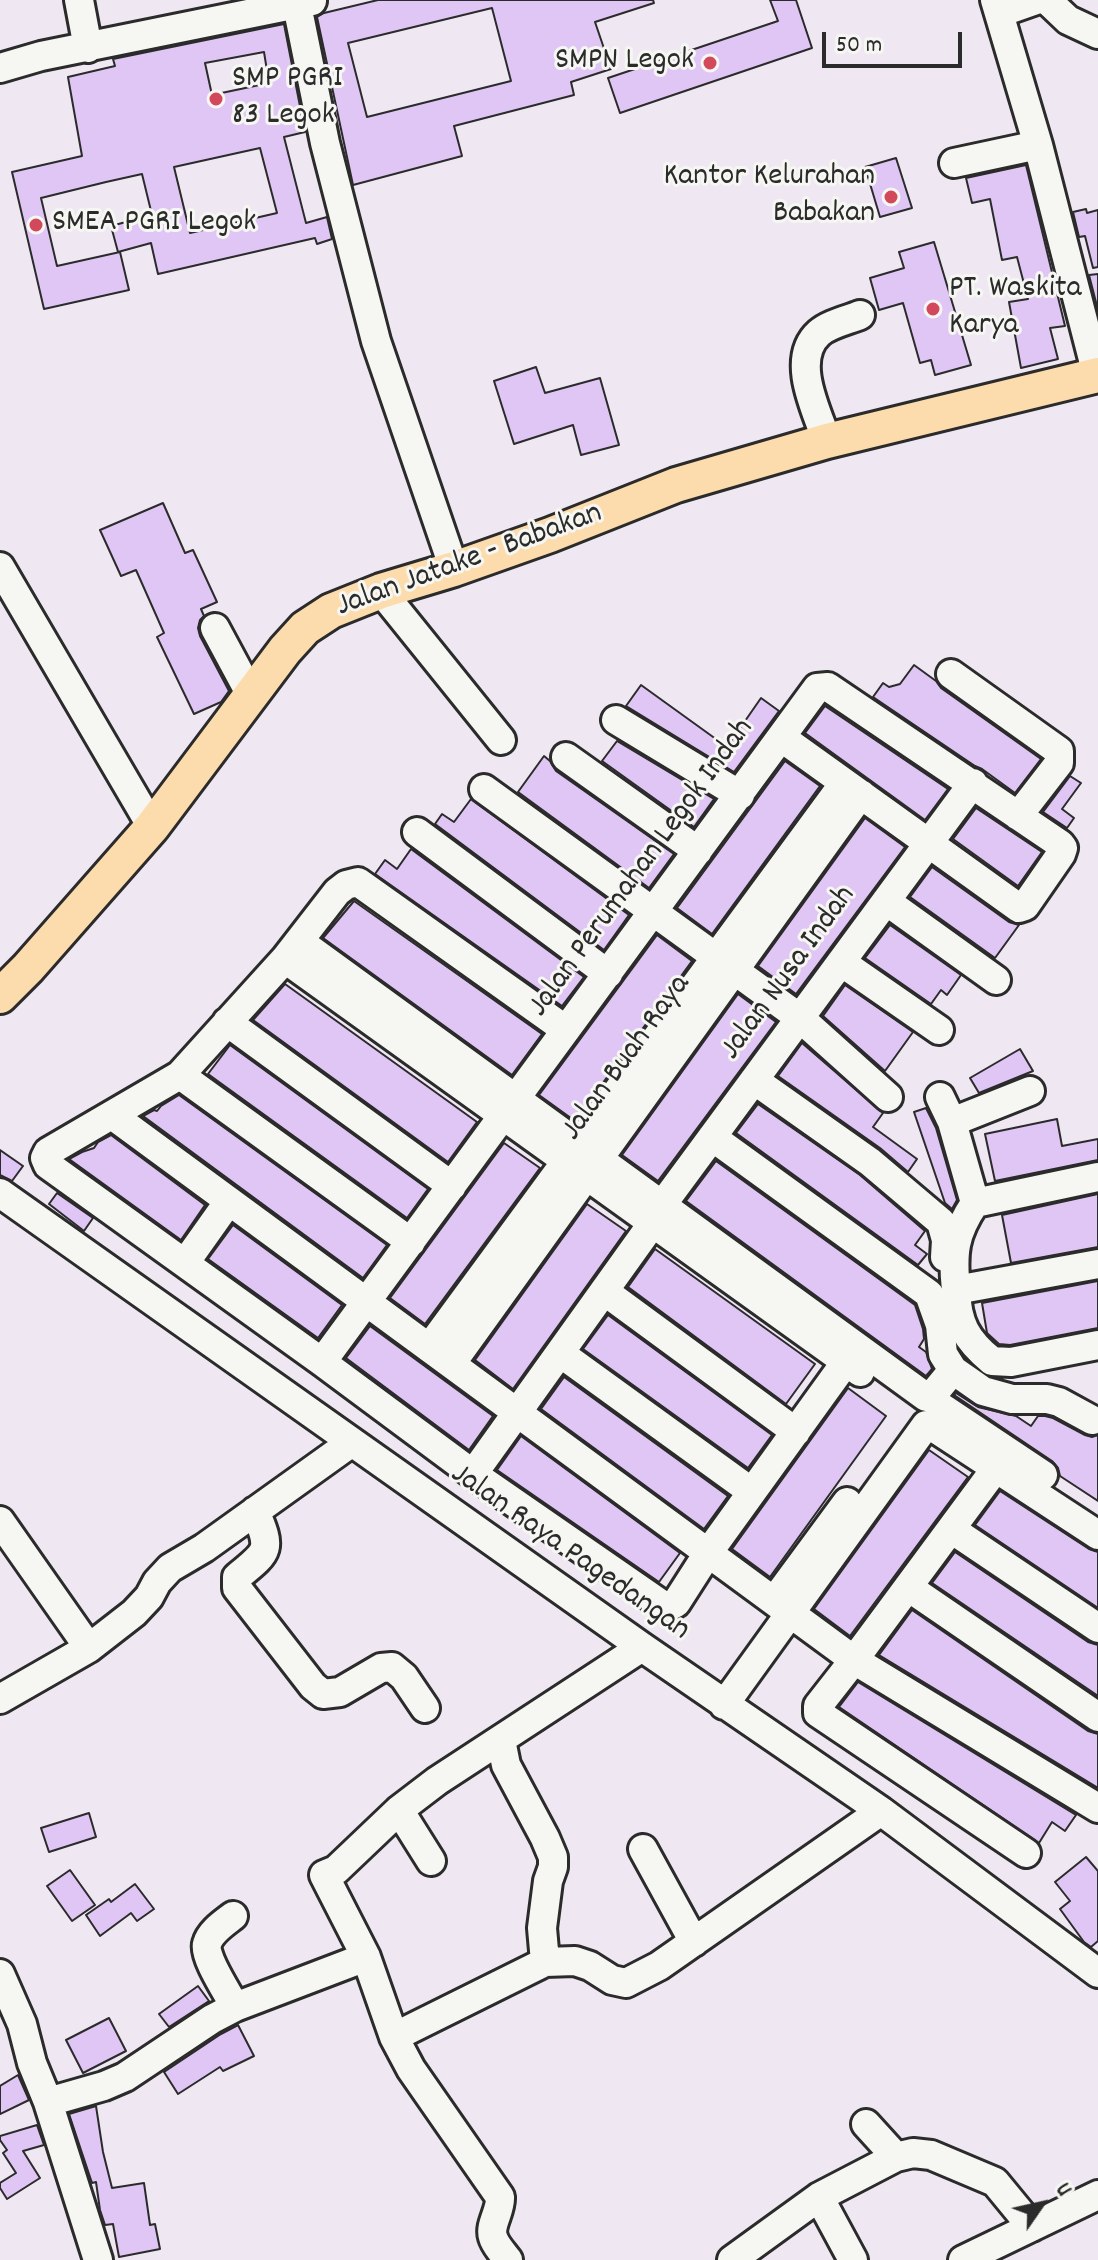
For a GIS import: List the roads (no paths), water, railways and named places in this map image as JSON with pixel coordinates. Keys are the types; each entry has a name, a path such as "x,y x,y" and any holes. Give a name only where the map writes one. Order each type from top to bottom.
{"main road":[{"name":"Jalan Jatake - Babakan","path":"0,996 152,827 285,650 305,628 331,611 381,591 550,535 676,485 827,441 1097,375"}],"street":[{"path":"79,0 88,48"},
{"path":"1036,0 997,6 1038,145 1097,375"},
{"path":"1047,0 1068,20 1098,34"},
{"path":"0,68 41,56 306,3 325,143 376,341 454,569"},
{"path":"954,163 1038,145"},
{"path":"827,441 805,371 808,345 821,330 860,315"},
{"path":"0,567 152,827"},
{"path":"381,591 501,740"},
{"path":"215,628 251,695"},
{"path":"951,674 1059,751 1059,763 1018,816"},
{"name":"Jalan Perumahan Legok Indah","path":"322,1362 782,738 814,690 821,686 828,687 973,783"},
{"path":"616,720 740,795"},
{"path":"782,738 1019,908 1023,907 1063,848 973,783"},
{"path":"566,757 698,851"},
{"name":"Jalan Nusa Indah","path":"657,1214 973,783"},
{"name":"Jalan Buah Raya","path":"440,1356 853,788"},
{"path":"484,789 800,1018 888,1097"},
{"path":"417,832 608,974"},
{"path":"566,1030 358,882 346,885 337,892 292,950 180,1075 48,1152 45,1158 48,1165 473,1474 668,1607 676,1603 708,1553 845,1363"},
{"path":"886,901 996,980"},
{"path":"292,950 926,1411 996,1468 1098,1535"},
{"path":"841,962 939,1030"},
{"path":"227,1022 452,1186"},
{"path":"180,1075 411,1242"},
{"path":"754,1080 870,1162 941,1222 946,1256 940,1325 943,1354 953,1370 983,1391 1012,1399 1047,1399 1096,1414"},
{"path":"975,1203 946,1110 1030,1091"},
{"path":"112,1115 854,1660 1098,1808"},
{"path":"712,1137 956,1300 966,1336 992,1361 1011,1362 1098,1345"},
{"path":"942,1292 953,1265 955,1242 962,1223 975,1203 1098,1177"},
{"name":"Jalan Raya Pagedangan","path":"0,1193 724,1705 881,1811 1098,1973"},
{"path":"185,1263 229,1201"},
{"path":"473,1474 657,1214"},
{"path":"657,1214 845,1363 1098,1512"},
{"path":"942,1292 1098,1264"},
{"path":"604,1291 796,1432"},
{"path":"560,1353 752,1492"},
{"path":"724,1705 782,1607 953,1370"},
{"path":"0,1699 89,1648 134,1613 170,1568 204,1548 352,1442"},
{"path":"996,1468 818,1706 818,1713 1026,1853"},
{"path":"255,1511 265,1534 266,1547 260,1559 237,1577 237,1588 313,1686 323,1694 340,1692 381,1668 392,1667 404,1677 425,1708"},
{"path":"0,1521 89,1648"},
{"path":"951,1529 1098,1628"},
{"path":"908,1587 1098,1717"},
{"path":"508,2260 493,2240 491,2232 501,2204 500,2197 411,2069 394,2037 366,1957 324,1875 336,1870 399,1810 449,1773 642,1647"},
{"path":"501,1740 506,1765 553,1857 542,1928 545,1962"},
{"path":"399,1810 431,1861"},
{"path":"394,2037 545,1962 575,1961 590,1966 612,1980 626,1983 659,1966 881,1811"},
{"path":"643,1849 694,1942"},
{"path":"233,1916 219,1926 207,1944 207,1954 235,2007"},
{"path":"48,2102 125,2077 235,2007 366,1957"},
{"path":"0,1974 22,2024 32,2063 48,2102 98,2260"},
{"path":"866,2124 896,2157"},
{"path":"732,2260 819,2197 896,2157 913,2153 931,2155 995,2182 1032,2227"},
{"path":"963,2260 1098,2195"},
{"path":"819,2197 853,2260"}],"place":[{"name":"SMPN Legok","path":"710,63"},
{"name":"SMP PGRI 83 Legok","path":"216,99"},
{"name":"Kantor Kelurahan Babakan","path":"891,197"},
{"name":"SMEA PGRI Legok","path":"36,225"},
{"name":"PT. Waskita Karya","path":"933,309"}]}
